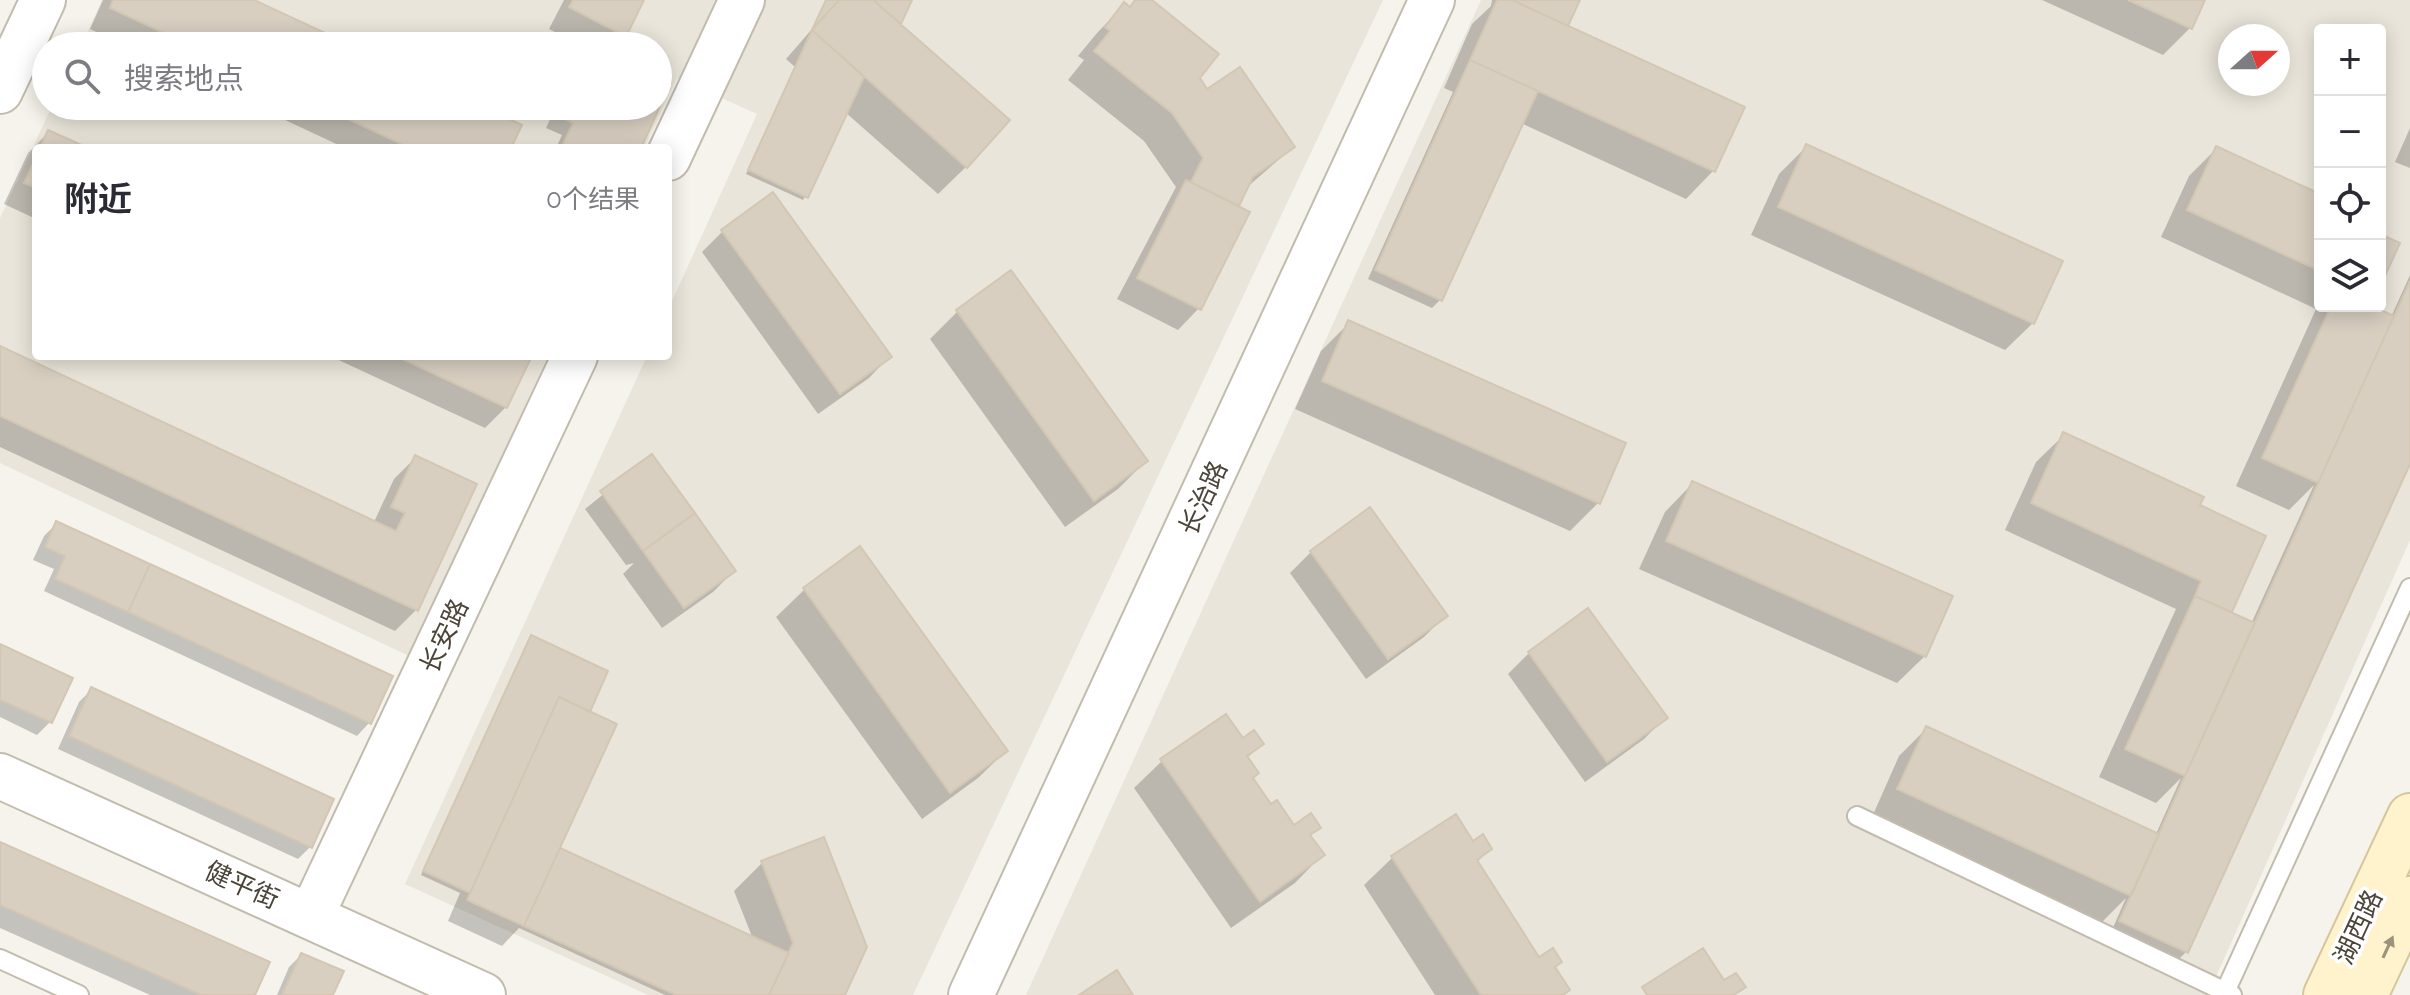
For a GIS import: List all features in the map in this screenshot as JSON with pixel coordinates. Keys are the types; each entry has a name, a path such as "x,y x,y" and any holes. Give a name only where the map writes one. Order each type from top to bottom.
{"main road":[{"name":"湖西路","path":"2326,995 2410,816"},
{"name":"湖西路","path":"2365,995 2410,899"}],"street":[{"path":"1,85 43,0"},
{"path":"672,149 742,0"},
{"name":"长治路","path":"971,995 1432,0"},
{"name":"长安路","path":"311,916 573,360"},
{"name":"健平街","path":"0,776 483,995"}],"lane":[{"path":"1857,816 2229,993 2410,588"},
{"path":"0,959 79,995"}],"shaded area":[{"path":"102,0 1383,0 913,995 648,995 405,884 645,360 672,360 672,301 757,114 677,78 672,89 672,32 87,32"},
{"path":"1481,0 2410,0 2410,540 2208,995 1026,995"},
{"path":"46,120 657,120 646,144 34,144"},
{"path":"32,149 32,360 546,360 409,656 0,463 0,218"}],"building":[{"path":"113,0 254,0 323,32 162,32 110,8"},
{"path":"573,0 644,0 628,32 616,32 569,7"},
{"path":"826,0 839,0 812,30"},
{"path":"839,0 873,0 1010,120 967,168 812,30"},
{"path":"873,0 912,0 901,24"},
{"path":"1135,0 1152,0 1219,54 1200,78 1207,89 1240,67 1295,147 1253,177 1239,206 1191,182 1203,158 1172,113 1094,51 1110,31 1105,27 1124,2 1130,7"},
{"path":"1497,0 1512,0 1745,107 1715,172 1470,60"},
{"path":"1512,0 1580,0 1568,26"},
{"path":"2128,0 2205,0 2192,29"},
{"path":"812,30 864,77 808,198 748,170"},
{"path":"1470,60 1538,91 1442,301 1375,270"},
{"path":"350,120 511,120 522,125 513,144 401,144"},
{"path":"567,120 654,120 643,144 563,144 573,123"},
{"path":"48,130 79,144 42,144"},
{"path":"1806,144 2063,261 2034,324 1778,207"},
{"path":"2216,146 2314,191 2314,268 2187,210"},
{"path":"32,166 32,186 24,183"},
{"path":"1186,180 1250,212 1201,310 1137,278"},
{"path":"773,192 892,357 840,394 721,230"},
{"path":"2386,237 2400,243 2386,274"},
{"path":"1011,270 1148,461 1094,501 956,310"},
{"path":"2410,281 2410,464 2188,953 2119,921"},
{"path":"2328,312 2385,312 2394,316 2318,483 2262,458"},
{"path":"1348,320 1626,443 1600,504 1322,381"},
{"path":"0,346 396,531 405,513 391,507 415,455 477,484 418,611 0,416"},
{"path":"405,360 530,360 507,408"},
{"path":"2063,432 2204,497 2200,505 2266,536 2232,612 2195,596 2201,581 2031,503"},
{"path":"652,454 695,513 643,551 600,491"},
{"path":"1692,481 1953,596 1926,657 1666,541"},
{"path":"1370,507 1448,616 1388,659 1310,551"},
{"path":"695,513 736,571 684,608 643,551"},
{"path":"56,521 150,564 128,612 55,579 65,556 45,547"},
{"path":"860,546 1008,751 950,793 803,588"},
{"path":"150,564 393,676 371,724 128,612"},
{"path":"2195,596 2255,623 2185,776 2125,749"},
{"path":"1588,608 1668,718 1607,762 1528,652"},
{"path":"531,635 608,671 590,712 559,697 470,893 423,871"},
{"path":"0,644 73,678 52,723 0,700"},
{"path":"91,687 334,799 312,848 69,736"},
{"path":"559,697 617,724 524,926 467,900"},
{"path":"1226,714 1243,738 1254,730 1264,744 1247,756 1259,773 1253,778 1271,804 1277,800 1294,825 1311,813 1321,828 1310,835 1325,855 1260,902 1160,759"},
{"path":"1926,726 2159,834 2131,896 1897,789"},
{"path":"1456,814 1473,841 1483,834 1492,849 1477,860 1539,957 1553,948 1562,962 1555,967 1570,990 1563,995 1481,995 1391,856"},
{"path":"824,837 867,947 845,995 769,995 793,943 761,861"},
{"path":"0,842 270,962 255,995 201,995 0,905"},
{"path":"560,848 789,953 769,995 676,995 524,926"},
{"path":"1703,948 1724,980 1736,973 1746,987 1734,995 1647,995 1642,987"},
{"path":"301,953 344,971 333,995 282,995"},
{"path":"1117,970 1133,995 1079,995"}]}
